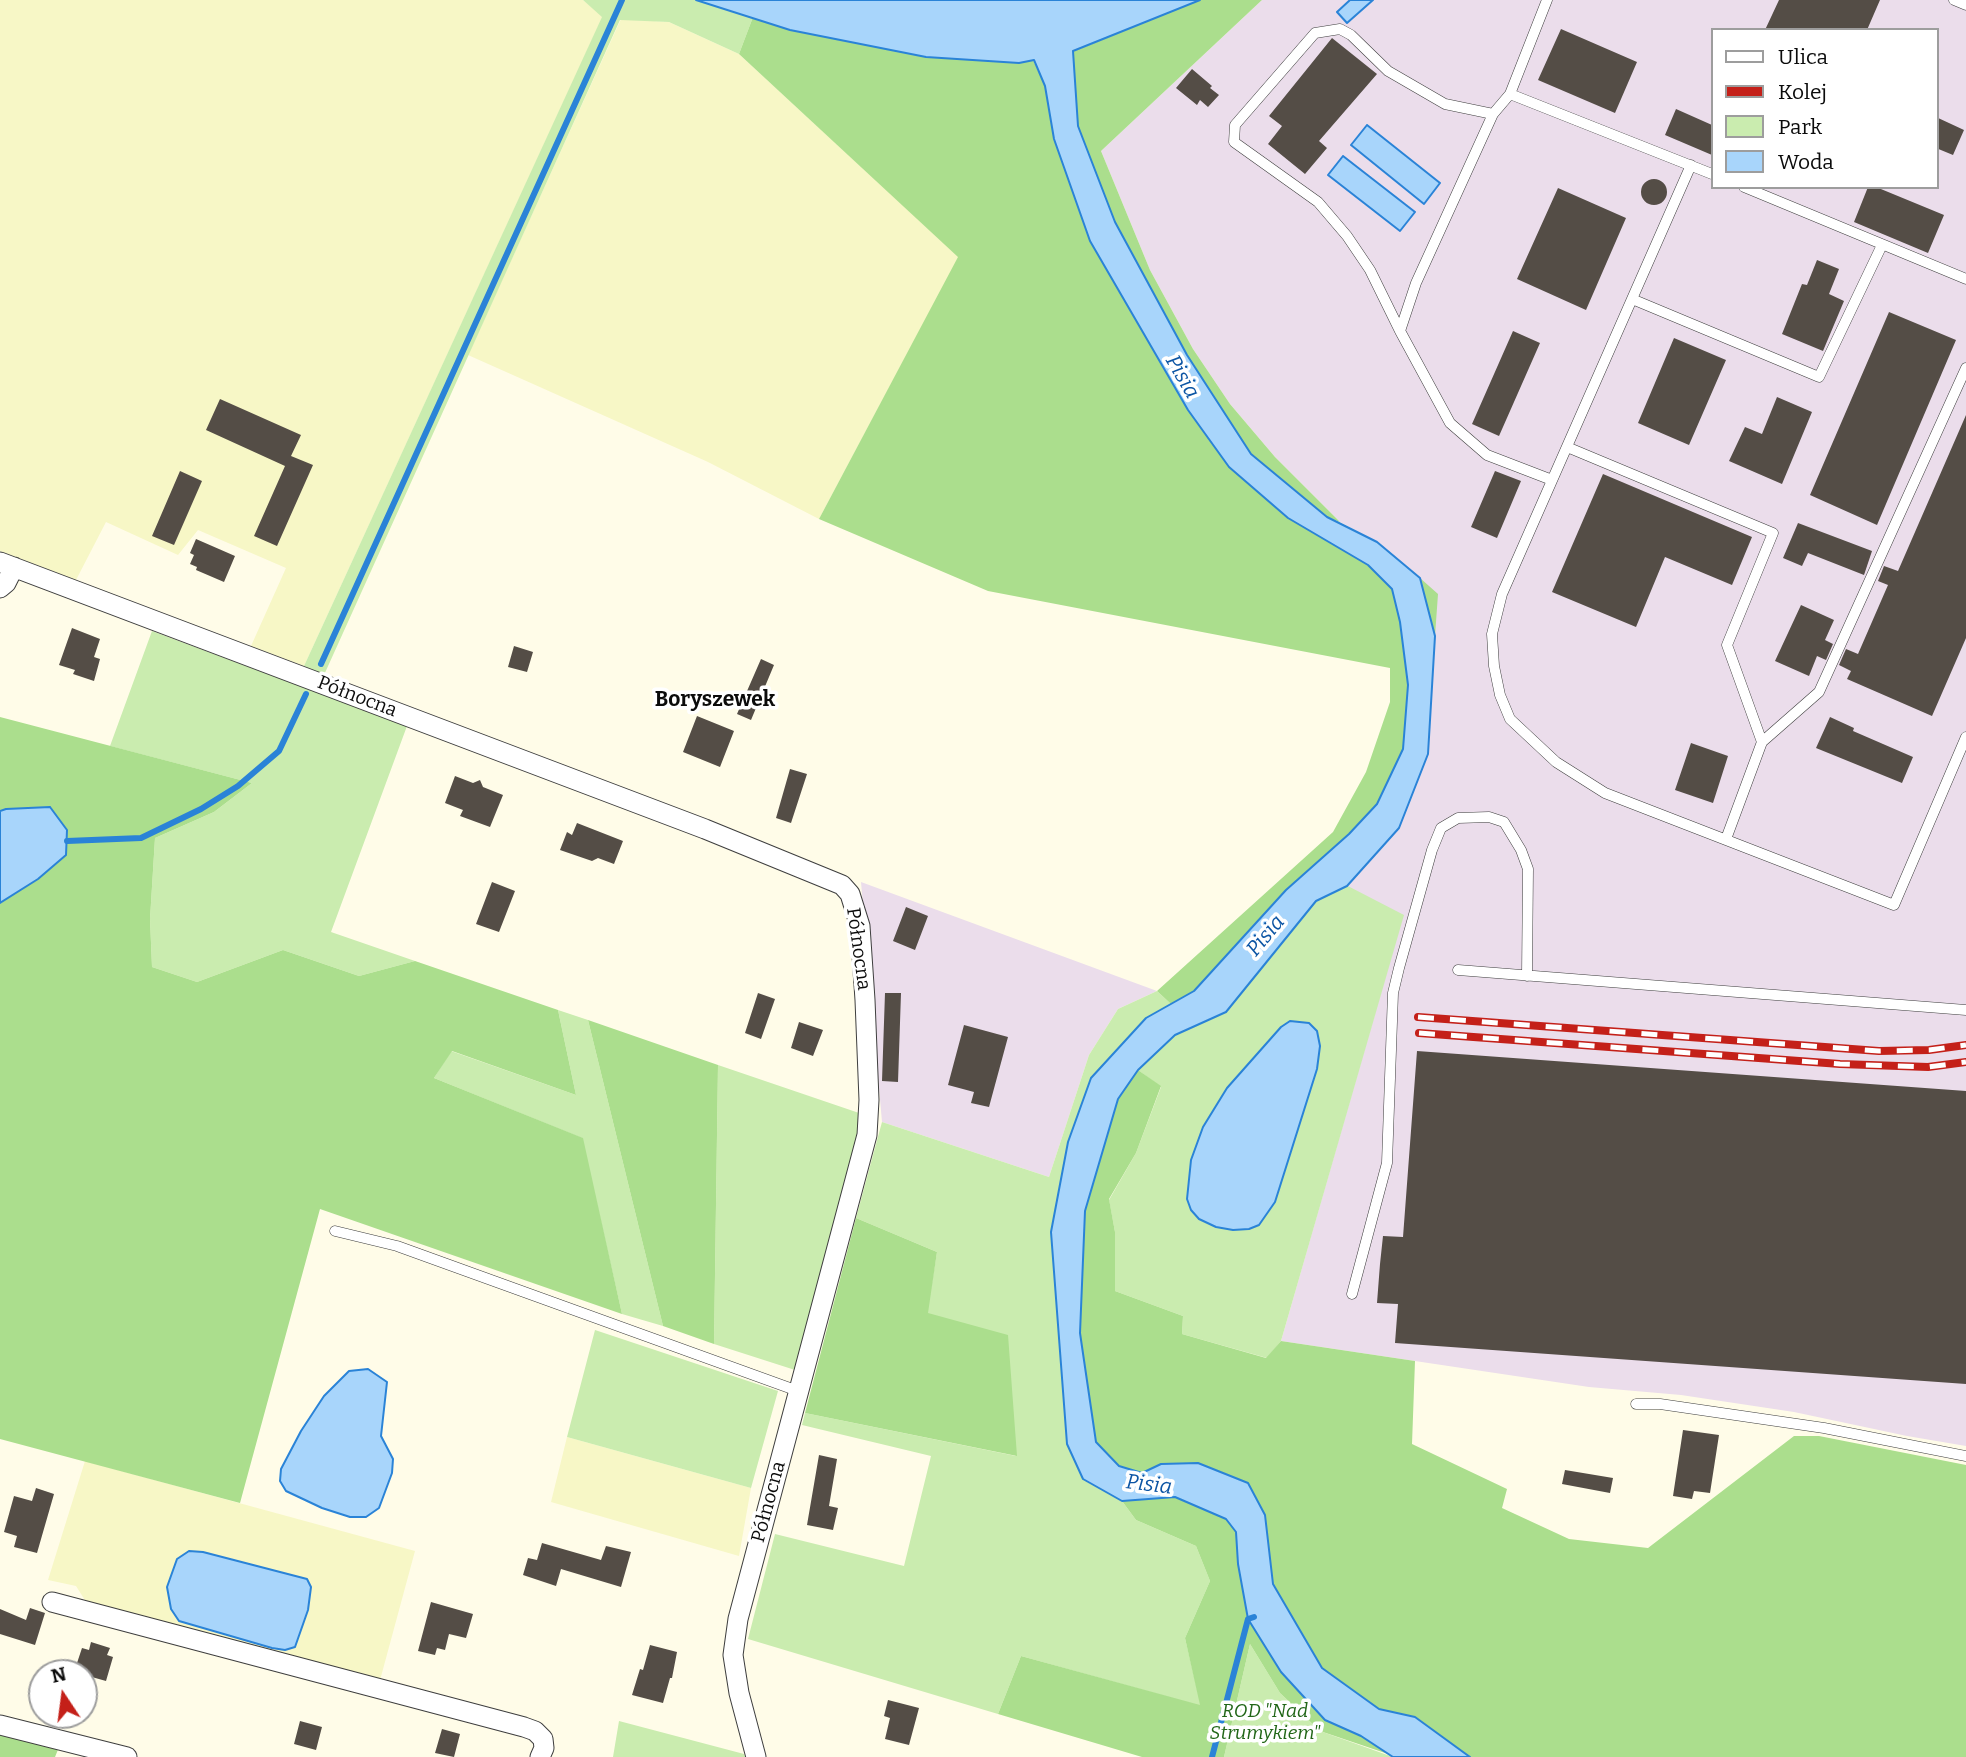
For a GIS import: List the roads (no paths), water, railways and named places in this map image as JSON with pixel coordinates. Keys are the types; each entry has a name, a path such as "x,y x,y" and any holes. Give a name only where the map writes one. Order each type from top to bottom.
{"street":[{"name":"Północna","path":"0,587 6,583 7,564 705,829 842,885 853,901 860,926 867,1050 867,1135 738,1619 733,1655 756,1757"},
{"path":"52,1602 524,1727 535,1731 543,1739 544,1748 540,1757"},
{"path":"0,1725 127,1757"}],"lane":[{"path":"1400,331 1416,284 1493,114 1510,94 1547,0"},
{"path":"1954,0 1966,5"},
{"path":"1493,114 1445,104 1388,71 1340,29 1315,33 1234,125 1234,142 1318,202 1347,236 1370,270 1451,423 1487,455 1552,480"},
{"path":"1510,94 1710,173"},
{"path":"1691,165 1502,594 1492,634 1494,666 1500,695 1510,719 1556,762 1605,793 1894,905 1966,737"},
{"path":"1749,189 1966,279"},
{"path":"1632,299 1819,377 1882,245"},
{"path":"1726,839 1762,742 1819,692 1966,368"},
{"path":"1567,447 1773,533 1727,645 1762,742"},
{"path":"1352,1294 1387,1163 1392,1006 1399,968 1432,850 1441,828 1458,818 1489,817 1504,822 1521,850 1528,869 1527,975"},
{"path":"1458,970 1966,1010"},
{"path":"335,1231 397,1246 798,1391"},
{"path":"1636,1404 1660,1404 1824,1428 1966,1456"}],"water":[{"name":"Pisia","path":"696,0 1200,0 1073,51 1078,126 1115,222 1187,355 1251,454 1327,517 1377,542 1420,578 1435,636 1428,754 1399,828 1347,886 1316,901 1226,1012 1175,1035 1138,1070 1118,1099 1085,1211 1080,1333 1096,1442 1119,1466 1142,1473 1161,1464 1198,1463 1248,1483 1265,1515 1273,1584 1322,1668 1379,1709 1415,1717 1470,1757 1393,1757 1361,1736 1325,1720 1281,1672 1248,1619 1238,1564 1236,1532 1226,1519 1175,1497 1122,1501 1083,1479 1067,1444 1051,1232 1068,1142 1091,1078 1146,1018 1194,991 1286,890 1349,834 1377,804 1403,749 1408,685 1400,622 1392,589 1368,565 1288,518 1229,467 1188,410 1090,241 1054,139 1045,86 1034,60 1019,63 926,57 790,30"},
{"path":"1350,0 1373,0 1347,23 1337,12"},
{"path":"1367,125 1440,183 1424,204 1351,145"},
{"path":"1343,156 1415,212 1400,231 1328,175"},
{"path":"50,807 67,830 66,855 38,879 0,903 0,811"},
{"path":"1290,1021 1309,1023 1317,1031 1320,1046 1317,1069 1275,1202 1259,1225 1233,1230 1216,1227 1199,1219 1191,1210 1187,1199 1191,1160 1203,1127 1227,1088 1281,1027"},
{"path":"368,1369 387,1382 381,1436 393,1459 392,1473 379,1508 366,1517 350,1517 322,1508 286,1491 280,1481 281,1469 324,1396 349,1371"},
{"path":"189,1551 203,1552 307,1579 311,1587 308,1610 295,1647 285,1650 272,1648 179,1621 171,1609 167,1587 177,1559"}],"waterway":[{"path":"321,664 622,0"},
{"path":"67,841 141,838 201,809 238,786 279,751 306,694"},
{"path":"1212,1757 1248,1619 1254,1617"}],"railway":[{"path":"1418,1017 1879,1051 1929,1050 1966,1045"},
{"path":"1419,1033 1840,1064 1928,1067 1966,1062"}],"district":[{"name":"Boryszewek","path":"715,700"}],"park label":[{"name":"ROD \"Nad Strumykiem\"","path":"1265,1723"}]}
